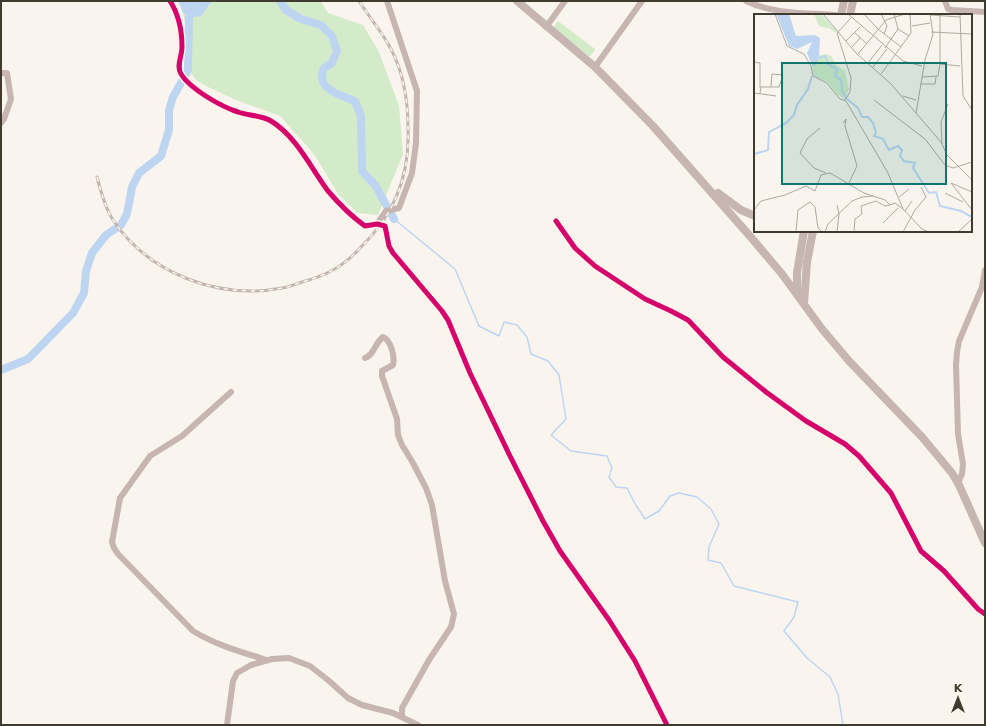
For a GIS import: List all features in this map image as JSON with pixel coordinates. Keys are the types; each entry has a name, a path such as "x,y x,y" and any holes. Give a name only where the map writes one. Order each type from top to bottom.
{"main road":[{"path":"518,1 546,27 595,67 653,126 706,185 782,274 822,329 849,361 922,437 952,472 985,543"},
{"path":"841,14 844,1"},
{"path":"850,14 853,1"},
{"path":"706,185 741,210 754,216"},
{"path":"797,293 797,273 804,232"},
{"path":"804,303 807,262 813,232"}],"street":[{"path":"170,1 178,20 182,35 182,49 179,69 181,75 208,98 238,112 262,117 275,124 284,131 348,214 366,226 377,224 385,226 389,246 393,253 448,320 470,373 543,521 560,551 609,620 635,662 667,725"},
{"path":"377,224 386,211 399,208 412,173 416,143 417,91 387,1"},
{"path":"546,27 565,1"},
{"path":"595,67 642,1"},
{"path":"746,1 759,6 784,11 822,14"},
{"path":"945,1 947,12 985,12"},
{"path":"1,73 7,73 10,99 2,120"},
{"path":"556,221 575,248 595,266 645,299 688,320 724,357 766,392 806,421 846,444 859,456 891,493 921,550 944,571 978,609 985,614"},
{"path":"958,483 962,474 963,464 958,434 957,352 959,341 982,287 985,270"},
{"path":"365,358 370,356 380,339 383,337 386,338 391,348 394,361 393,364 382,371 382,376 397,419 398,435 426,488 432,505 446,581 454,614 451,626 429,660 402,708 402,717"},
{"path":"231,392 182,436 150,456 120,498 112,542 118,554 193,631 218,644 267,660"},
{"path":"227,725 233,681 237,673 251,665 267,660 289,658 310,666 348,698 362,705 394,713 418,725"}],"green space":[{"path":"212,1 321,1 328,13 363,25 378,50 399,106 403,154 378,215 357,213 338,194 314,154 280,116 236,100 210,88 197,81 184,65 188,39 183,13 189,18 201,16"},
{"path":"558,21 595,49 594,52 589,56 553,28"}],"water":[{"path":"178,1 212,1 201,16 189,18 183,13"}],"waterway":[{"path":"280,1 286,10 301,19 321,25 332,36 337,51 332,63 324,68 322,76 323,83 335,93 355,101 361,116 362,171 375,185 394,219"},
{"path":"186,74 188,69 189,18"},
{"path":"1,370 28,359 73,313 84,293 86,271 92,253 106,235 121,225 127,214 132,187 139,173 161,156 169,130 169,110 173,97 182,81"},
{"path":"394,219 455,269 479,326 499,336 504,322 517,325 527,337 531,354 548,361 559,375 566,419 551,435 571,451 607,456 612,468 609,477 616,487 627,488 645,519 659,511 670,496 679,493 697,497 711,509 719,524 709,547 708,560 721,563 734,586 798,602 794,617 784,631 807,658 830,677 838,694 843,725"}],"railway":[{"path":"97,177 110,215 128,239 146,255 187,279 210,286 234,290 258,291 290,286 322,275 341,265 355,254 373,234 391,207 403,178 408,145 407,108 399,67 391,49 359,1"}],"cycle path":[{"path":"170,1 178,17 181,29 182,50 179,68 185,80 207,97 231,110 267,119 280,127 296,144 328,191 346,210 365,226 377,224 385,226 389,246 393,253 448,320 470,373 543,521 560,551 609,620 635,661 667,725"},
{"path":"556,221 575,248 595,266 645,299 688,320 723,357 766,392 806,421 845,444 859,456 891,493 921,551 944,571 978,609 985,614"}]}
